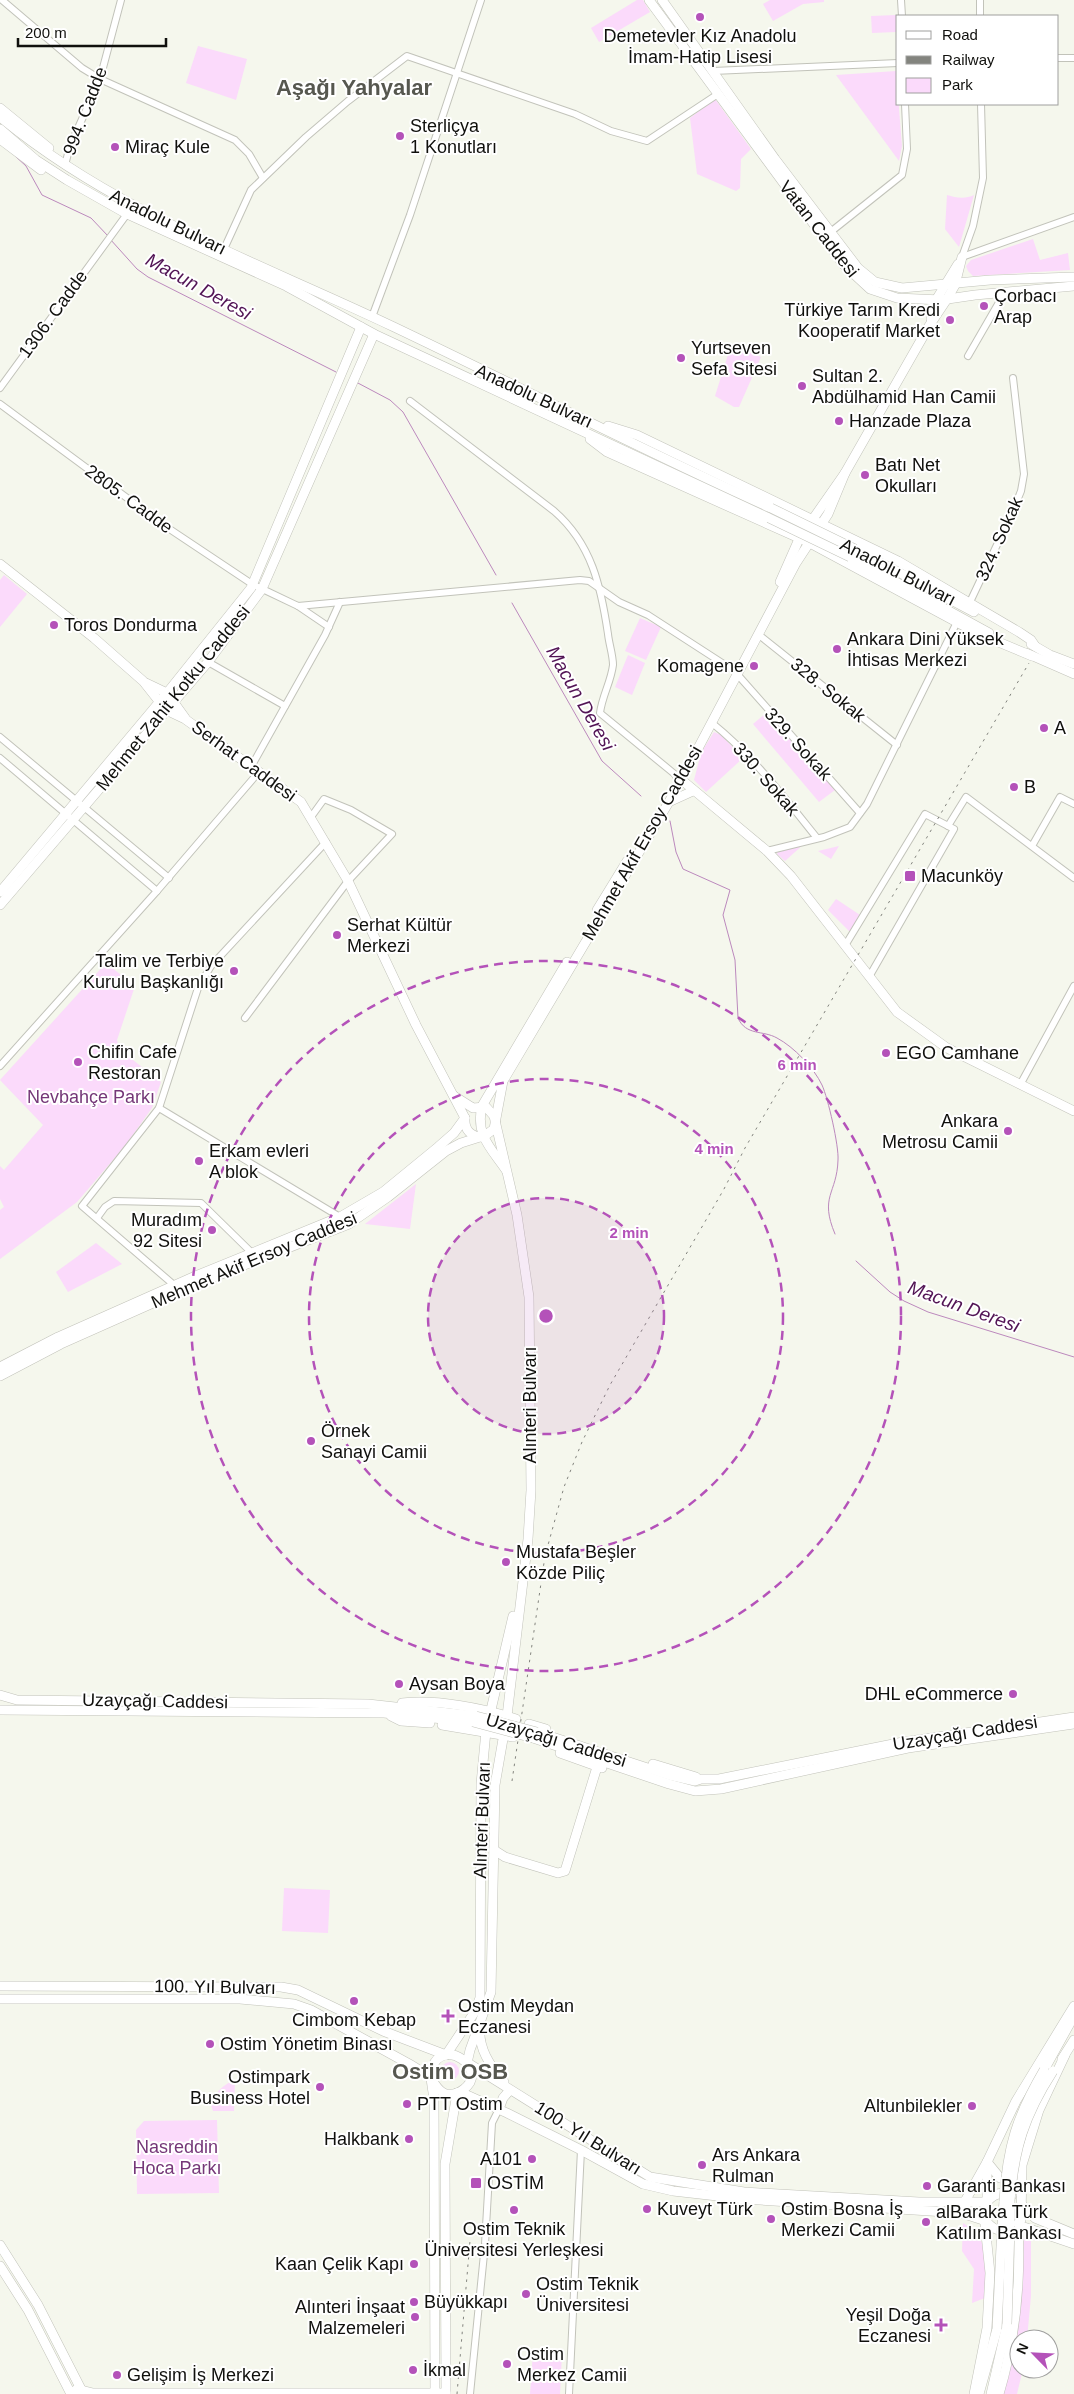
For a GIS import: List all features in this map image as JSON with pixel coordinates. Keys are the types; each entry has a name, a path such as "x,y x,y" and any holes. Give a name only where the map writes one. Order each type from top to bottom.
{"main road":[{"name":"Vatan Caddesi","path":"649,0 718,94 828,234 858,268 875,282 894,287 908,288 990,280 1074,277"},
{"name":"Vatan Caddesi","path":"662,0 828,234 847,268 870,289 897,298 936,300 1074,286"},
{"path":"0,108 48,147 64,165"},
{"name":"Anadolu Bulvarı","path":"0,117 30,142 102,189 224,249 372,317 771,508 1032,656 1074,674"},
{"name":"Anadolu Bulvarı","path":"0,129 36,160 127,214 286,286 374,334 576,428 770,522 910,576 1035,646 1074,664"},
{"path":"0,139 37,167 67,180"},
{"path":"961,262 972,283"},
{"path":"929,326 936,300 944,285 961,262"},
{"path":"845,473 929,326 947,299 954,285 961,262"},
{"name":"Mehmet Zahit Kotku Caddesi","path":"80,804 252,584 361,327"},
{"name":"Mehmet Zahit Kotku Caddesi","path":"0,905 80,804 208,662 262,590 374,334"},
{"path":"581,417 637,435 898,561 970,602 1031,640 1035,646"},
{"name":"Mehmet Akif Ersoy Caddesi","path":"254,1256 349,1224 388,1197 440,1150 465,1118 478,1107 681,790 679,778 776,591 799,539 845,473"},
{"name":"Mehmet Akif Ersoy Caddesi","path":"679,778 712,723 735,672 759,635 796,563 822,524 845,473"},
{"path":"770,522 780,520 781,504"},
{"path":"770,522 995,642 1032,656"},
{"path":"831,554 832,541 840,532"},
{"name":"Serhat Caddesi","path":"0,564 59,608 143,681 167,693 185,719"},
{"name":"Serhat Caddesi","path":"143,681 158,703 166,710 185,719 301,802 348,881 416,1025 465,1118 469,1132 483,1137"},
{"path":"679,778 681,790 767,851 808,895 897,1012 947,1048 1074,1111"},
{"name":"Mehmet Akif Ersoy Caddesi","path":"495,1124 504,1081 669,802 681,790"},
{"name":"Mehmet Zahit Kotku Caddesi","path":"0,892 69,817"},
{"path":"454,1096 492,1112 495,1124 491,1132 483,1137"},
{"name":"Mehmet Akif Ersoy Caddesi","path":"0,1368 58,1337 254,1256 340,1217 383,1192 440,1150 483,1137 478,1107"},
{"name":"Alınteri Bulvarı","path":"468,2063 491,1992 495,1785 512,1718 531,1490 529,1298 517,1215 495,1124"},
{"name":"Alınteri Bulvarı","path":"483,1137 506,1170"},
{"path":"340,1217 349,1224"},
{"name":"Mehmet Akif Ersoy Caddesi","path":"0,1376 176,1288"},
{"name":"Alınteri Bulvarı","path":"446,2055 474,2013 480,1998 482,1784 486,1732 522,1580"},
{"name":"Uzayçağı Caddesi","path":"0,1695 18,1700 385,1709 474,1719 532,1737 695,1781 719,1779 903,1742 1074,1717"},
{"path":"385,1709 424,1703 491,1712 701,1779"},
{"path":"385,1709 401,1721 508,1736 532,1737 597,1767 655,1780"},
{"name":"Uzayçağı Caddesi","path":"0,1710 385,1709"},
{"name":"Uzayçağı Caddesi","path":"532,1737 655,1780 696,1790 721,1789 908,1748 1074,1724"},
{"name":"Uzayçağı Caddesi","path":"494,1854 558,1873 565,1871 597,1767"},
{"name":"100. Yıl Bulvarı","path":"0,1986 282,1987 298,1990 384,2031 446,2055"},
{"path":"260,2001 263,1986"},
{"path":"280,2003 284,1995 282,1987"},
{"name":"100. Yıl Bulvarı","path":"0,1999 240,1999 294,2004 311,2010 392,2054 421,2071 432,2080"},
{"path":"961,2213 966,2207 964,2202 987,2162 1016,2100 1074,2006"},
{"path":"1048,2071 1074,2016"},
{"path":"481,2022 482,2046 487,2059 510,2090 503,2098 499,2109"},
{"path":"979,2394 997,2329 1010,2226 1022,2214 1022,2169 1034,2122 1065,2055 1074,2040"},
{"path":"432,2080 440,2091 446,2094 457,2093 464,2089 470,2080 470,2068 468,2063 458,2055 446,2055 436,2062 432,2068 432,2080 436,2394"},
{"path":"991,2394 1007,2324 1010,2226 1007,2201 1008,2154 1016,2123 1025,2102 1048,2071 1065,2055"},
{"name":"100. Yıl Bulvarı","path":"468,2063 650,2177 744,2192 987,2202"},
{"path":"71,2394 74,2389 83,2393 446,2394 445,2164 457,2093"},
{"name":"100. Yıl Bulvarı","path":"457,2093 467,2095 499,2109 581,2150 643,2184 673,2191 744,2199 961,2213 986,2221 995,2229 1001,2231 1007,2231 1010,2226"},
{"path":"987,2162 1000,2178 1010,2180 1022,2169"},
{"path":"974,2394 987,2328 990,2273 984,2214 987,2202 987,2162"},
{"path":"987,2202 996,2194 1007,2193 1017,2198 1035,2218 1074,2234"},
{"path":"1010,2226 1074,2244"},
{"path":"999,2394 1011,2342 1017,2286 1018,2253 1010,2226"},
{"path":"990,2273 998,2247 1006,2242 1013,2245 1018,2253"},
{"path":"0,2245 38,2305 83,2393"},
{"path":"9,2260 0,2266 28,2310 71,2394"},
{"path":"28,2310 38,2305"}],"street":[{"path":"2,0 82,68 100,79 235,140 249,154 264,178"},
{"name":"994. Cadde","path":"64,165 70,146 100,79 121,0"},
{"path":"372,317 410,215 481,0"},
{"path":"902,0 902,15"},
{"path":"980,0 980,15"},
{"path":"224,249 251,190 341,107 407,56 575,114 611,130 647,140 718,94"},
{"path":"1059,58 1074,58"},
{"path":"713,71 896,64"},
{"path":"828,234 902,175 907,149 905,105"},
{"path":"961,262 973,226 983,178 982,105"},
{"name":"1306. Cadde","path":"0,388 127,214"},
{"path":"961,262 1074,217"},
{"path":"968,356 1005,292"},
{"name":"324. Sokak","path":"970,602 1018,498 1024,474 1013,378"},
{"path":"410,401 564,520 574,530 590,556 599,588 613,662 610,682 600,712 679,778"},
{"name":"2805. Cadde","path":"0,404 165,526 252,584 298,606 329,626"},
{"name":"329. Sokak","path":"298,606 580,580 589,582 619,602 648,615 735,672 860,813"},
{"path":"0,1066 169,878 255,770 285,706 340,602"},
{"path":"767,851 850,827 867,804 957,622"},
{"name":"328. Sokak","path":"759,635 897,744"},
{"path":"208,662 285,706"},
{"name":"330. Sokak","path":"712,723 739,745 773,783 817,838"},
{"path":"0,737 169,878"},
{"path":"0,758 157,891"},
{"path":"948,826 966,797 1074,878"},
{"path":"1032,846 1060,797 1074,804"},
{"path":"244,1018 348,881 392,834 351,810 324,799 311,817"},
{"path":"846,944 926,814 954,829 869,977"},
{"path":"176,1288 82,1206 159,1108 198,988 212,966 326,842"},
{"path":"1020,1085 1074,986"},
{"path":"159,1108 340,1217"},
{"path":"97,1218 105,1207 114,1201 202,1203 254,1256"},
{"path":"470,2394 485,2244 492,2123 499,2109"},
{"path":"569,2394 581,2150"}],"green space":[{"path":"637,0 643,0 650,12 599,42 591,28"},
{"path":"770,0 824,0 824,2 803,4 773,21 763,4"},
{"path":"896,15 896,32 872,33 871,16"},
{"path":"198,46 247,59 236,100 186,83"},
{"path":"896,71 896,105 899,105 902,146 899,161 836,75"},
{"path":"715,99 751,149 741,159 740,188 736,191 697,174 690,118"},
{"path":"947,195 961,198 974,195 959,247 945,229"},
{"path":"1033,239 1040,260 1068,253 1070,270 973,276 968,271 966,266 971,260"},
{"path":"731,345 761,357 739,407 734,407 715,396"},
{"path":"4,575 27,594 0,627 0,580"},
{"path":"640,618 661,627 646,660 625,651"},
{"path":"628,655 645,663 632,695 615,687"},
{"path":"766,713 835,790 819,802 753,724"},
{"path":"714,732 721,735 743,758 706,792 694,780 701,753"},
{"path":"804,844 785,861 777,854 778,851"},
{"path":"839,846 831,859 818,851"},
{"path":"836,899 860,915 850,932 828,910"},
{"name":"Nevbahçe Parkı","path":"106,963 135,986 117,1040 119,1049 161,1082 152,1108 125,1146 77,1202 0,1259 0,1210 4,1207 0,1199 0,1166 4,1170 43,1125 0,1080"},
{"path":"416,1184 410,1229 365,1224"},
{"path":"96,1243 122,1264 68,1292 56,1272"},
{"path":"284,1888 330,1890 328,1933 282,1931"},
{"path":"450,2062 456,2065 459,2071 456,2077 450,2080 444,2077 441,2071 444,2065"},
{"path":"235,2080 234,2111 213,2111 210,2102 212,2099 224,2086"},
{"name":"Nasreddin Hoca Parkı","path":"217,2120 219,2193 137,2194 136,2130 144,2121"},
{"path":"963,2223 973,2230 979,2238 986,2256 985,2298 972,2303 974,2269 962,2251"},
{"path":"1024,2238 1031,2239 1031,2296 1028,2329 1016,2329"},
{"path":"533,2352 562,2354 560,2394 530,2394"},
{"path":"1009,2372 1009,2379 1021,2379 1017,2394 1003,2394"}],"waterway":[{"name":"Macun Deresi","path":"14,155 26,166 42,195 91,218 108,236"},
{"name":"Macun Deresi","path":"110,239 137,269 148,277 336,372"},
{"name":"Macun Deresi","path":"356,382 390,400 403,412 496,575"},
{"name":"Macun Deresi","path":"512,603 602,761 641,796"},
{"name":"Macun Deresi","path":"670,821 676,852 683,869 730,890 723,915 735,960 738,1018 741,1024 755,1032 777,1038 797,1052 809,1065 822,1085 833,1122 838,1153 837,1171 829,1203 830,1221 835,1234"},
{"name":"Macun Deresi","path":"856,1261 890,1292 928,1312 1074,1357"}],"railway":[{"path":"512,1781 545,1556 564,1487 582,1442 610,1385 724,1189 745,1148 1029,663"},
{"path":"457,2394 470,2241"}],"place":[{"name":"Demetevler Kız Anadolu İmam-Hatip Lisesi","path":"700,17"},
{"name":"Sterliçya 1 Konutları","path":"400,136"},
{"name":"Miraç Kule","path":"115,147"},
{"name":"Çorbacı Arap","path":"984,306"},
{"name":"Türkiye Tarım Kredi Kooperatif Market","path":"950,320"},
{"name":"Yurtseven Sefa Sitesi","path":"681,358"},
{"name":"Sultan 2. Abdülhamid Han Camii","path":"802,386"},
{"name":"Hanzade Plaza","path":"839,421"},
{"name":"Batı Net Okulları","path":"865,475"},
{"name":"Toros Dondurma","path":"54,625"},
{"name":"Ankara Dini Yüksek İhtisas Merkezi","path":"837,649"},
{"name":"Komagene","path":"754,666"},
{"name":"A","path":"1044,728"},
{"name":"B","path":"1014,787"},
{"name":"Macunköy","path":"910,876"},
{"name":"Serhat Kültür Merkezi","path":"337,935"},
{"name":"Talim ve Terbiye Kurulu Başkanlığı","path":"234,971"},
{"name":"EGO Camhane","path":"886,1053"},
{"name":"Chifin Cafe Restoran","path":"78,1062"},
{"name":"Ankara Metrosu Camii","path":"1008,1131"},
{"name":"Erkam evleri A blok","path":"199,1161"},
{"name":"Muradım 92 Sitesi","path":"212,1230"},
{"name":"Örnek Sanayi Camii","path":"311,1441"},
{"name":"Mustafa Beşler Közde Piliç","path":"506,1562"},
{"name":"Aysan Boya","path":"399,1684"},
{"name":"DHL eCommerce","path":"1013,1694"},
{"name":"Cimbom Kebap","path":"354,2001"},
{"name":"Ostim Meydan Eczanesi","path":"448,2016"},
{"name":"Ostim Yönetim Binası","path":"210,2044"},
{"name":"Ostimpark Business Hotel","path":"320,2087"},
{"name":"PTT Ostim","path":"407,2104"},
{"name":"Altunbilekler","path":"972,2106"},
{"name":"Halkbank","path":"409,2139"},
{"name":"A101","path":"532,2159"},
{"name":"Ars Ankara Rulman","path":"702,2165"},
{"name":"OSTİM","path":"476,2183"},
{"name":"Garanti Bankası","path":"927,2186"},
{"name":"Kuveyt Türk","path":"647,2209"},
{"name":"Ostim Teknik Üniversitesi Yerleşkesi","path":"514,2210"},
{"name":"Ostim Bosna İş Merkezi Camii","path":"771,2219"},
{"name":"alBaraka Türk Katılım Bankası","path":"926,2222"},
{"name":"Kaan Çelik Kapı","path":"414,2264"},
{"name":"Ostim Teknik Üniversitesi","path":"526,2294"},
{"name":"Büyükkapı","path":"414,2302"},
{"name":"Alınteri İnşaat Malzemeleri","path":"415,2317"},
{"name":"Yeşil Doğa Eczanesi","path":"941,2325"},
{"name":"Ostim Merkez Camii","path":"507,2364"},
{"name":"İkmal","path":"413,2370"},
{"name":"Gelişim İş Merkezi","path":"117,2375"}],"district":[{"name":"Aşağı Yahyalar","path":"354,87"},
{"name":"Ostim OSB","path":"450,2071"}]}
